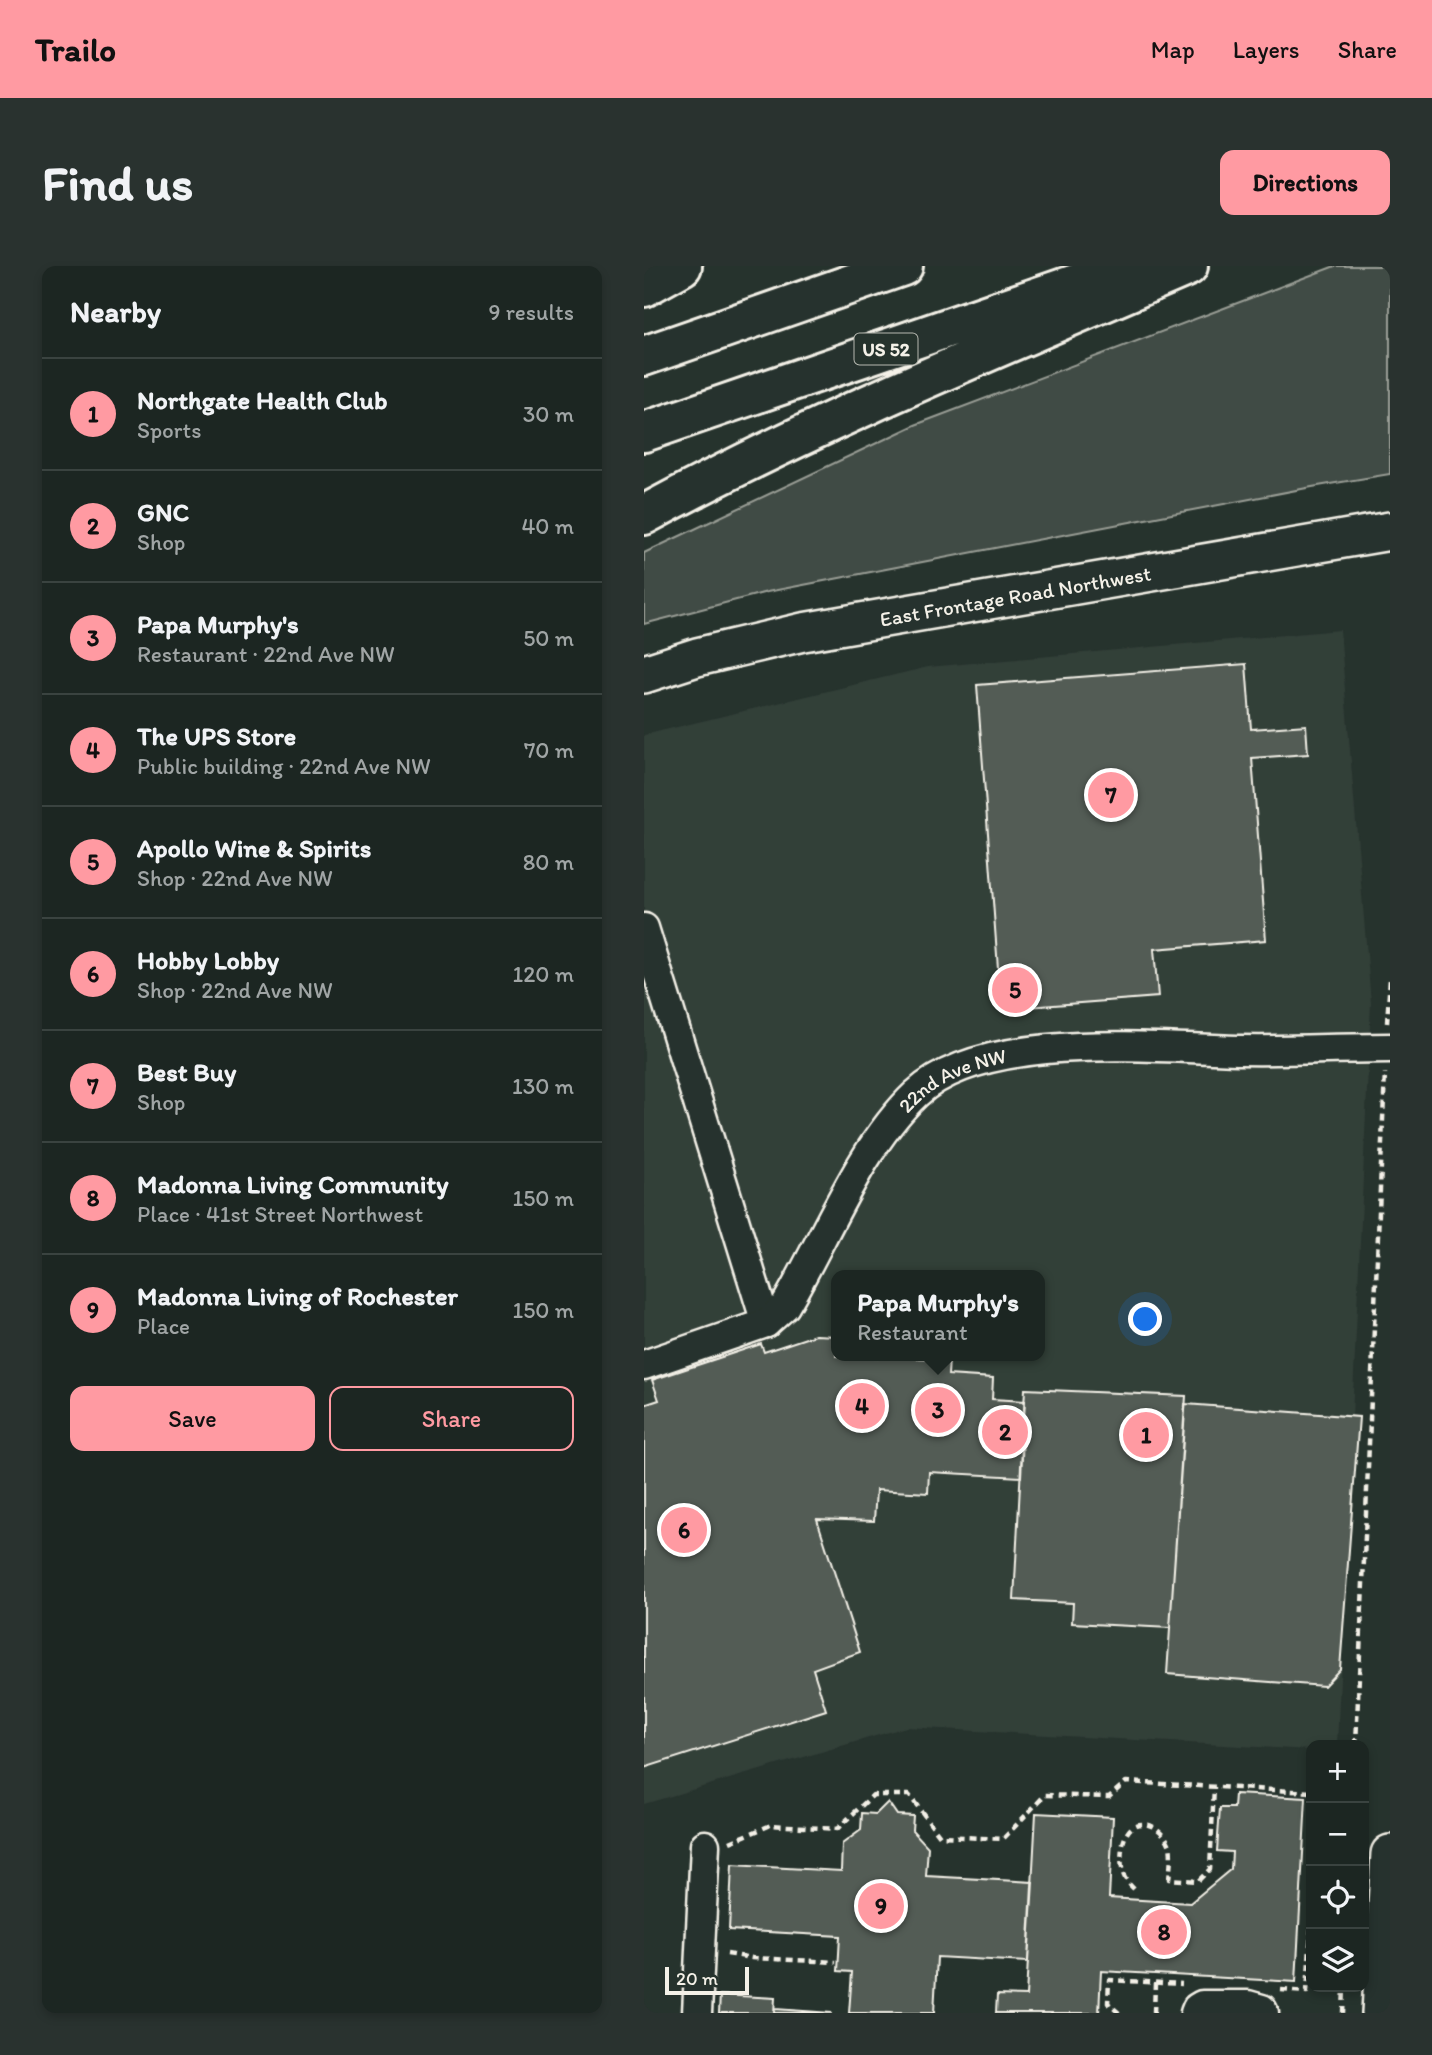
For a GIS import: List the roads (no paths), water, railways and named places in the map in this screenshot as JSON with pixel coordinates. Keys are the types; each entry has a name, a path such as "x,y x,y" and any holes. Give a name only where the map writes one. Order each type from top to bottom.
{"highway":[{"path":"644,288 681,266"},
{"path":"644,356 903,266"},
{"name":"US 52","path":"644,432 1128,266"},
{"path":"644,515 891,395 1188,266"}],"main road":[{"name":"East Frontage Road Northwest","path":"644,674 697,657 803,632 1390,531"},
{"path":"1381,2013 1390,1854"}],"street":[{"path":"644,928 766,1323"},
{"name":"22nd Ave NW","path":"644,1365 766,1323 785,1306 859,1171 896,1116 918,1092 938,1078 1004,1054 1083,1046 1323,1051 1390,1048"},
{"path":"697,2013 713,1846"},
{"path":"1195,2013 1196,2008 1202,2005 1248,2005 1262,2009 1264,2013"}],"place":[{"name":"Best Buy","path":"1111,795"},
{"name":"Apollo Wine & Spirits","path":"1015,990"},
{"name":"The UPS Store","path":"862,1406"},
{"name":"Papa Murphy's","path":"938,1410"},
{"name":"GNC","path":"1005,1432"},
{"name":"Northgate Health Club","path":"1146,1435"},
{"name":"Hobby Lobby","path":"684,1530"},
{"name":"Madonna Living of Rochester","path":"881,1906"},
{"name":"Madonna Living Community","path":"1164,1932"}]}
